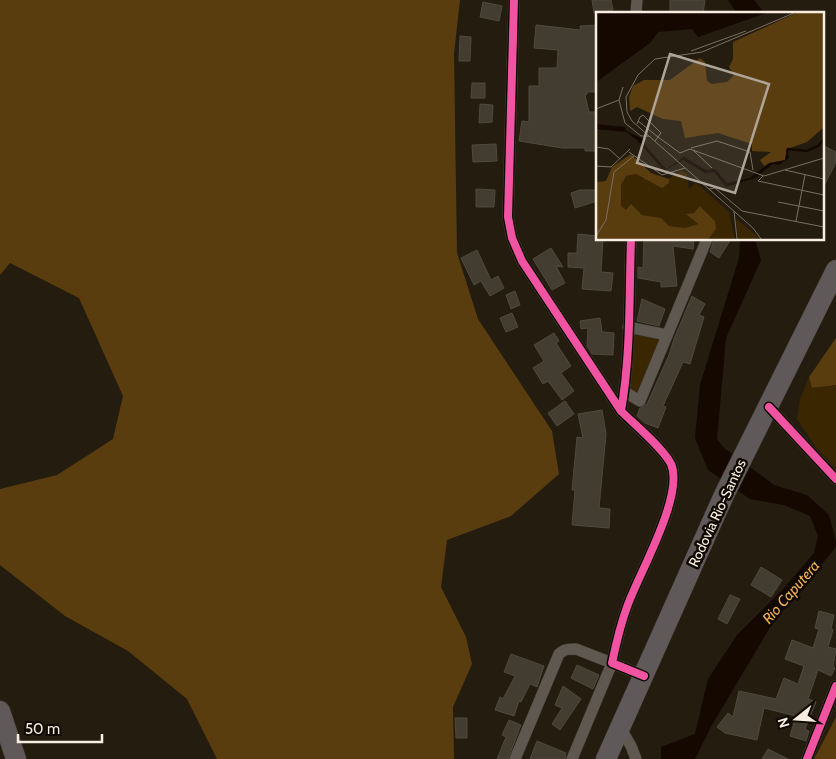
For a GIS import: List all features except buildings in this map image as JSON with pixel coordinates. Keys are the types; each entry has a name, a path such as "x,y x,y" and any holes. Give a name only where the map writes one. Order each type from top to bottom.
{"highway":[{"name":"Rodovia Rio-Santos","path":"606,759 724,495 836,270"},
{"path":"1,715 16,759"}],"street":[{"path":"514,0 508,217 512,238 522,261 621,411 670,463 674,474 673,491 664,519 627,606 612,663 572,759"},
{"path":"621,411 625,392 631,240"},
{"path":"625,392 640,401 707,240"},
{"path":"628,328 667,335"},
{"path":"768,407 836,479"},
{"path":"515,759 563,650 576,649 644,676"},
{"path":"808,759 836,686"},
{"path":"620,727 636,759"}],"shaded area":[{"path":"0,0 460,0 454,54 457,253 478,319 552,431 559,474 511,516 447,540 441,587 466,637 472,664 453,707 454,759 217,759 187,699 128,651 65,616 0,565 0,489 57,475 113,439 123,396 79,298 10,263 0,275"},
{"path":"631,330 663,337 638,398 627,391"},
{"path":"836,338 836,385 812,388 809,377"},
{"path":"809,377 812,388 836,385 836,469 815,446 797,419 800,399"},
{"path":"836,717 836,759 814,759"}],"water":[{"path":"728,0 754,0 763,12 736,12"},
{"name":"Rio Caputera","path":"755,240 761,260 726,338 717,439 724,448 774,485 807,495 829,515 836,547 772,624 712,725 695,759 661,759 661,747 695,734 708,679 737,635 783,589 814,553 818,536 810,516 784,505 750,499 708,470 695,438 700,385 739,258 740,241"}],"cycle path":[{"path":"514,0 508,217 512,238 522,261 621,411"},
{"path":"631,240 628,347 621,411 667,458 671,464 674,478 672,495 666,514 627,607 612,663 644,676"},
{"path":"769,407 836,479"},
{"path":"807,759 836,686"}]}
